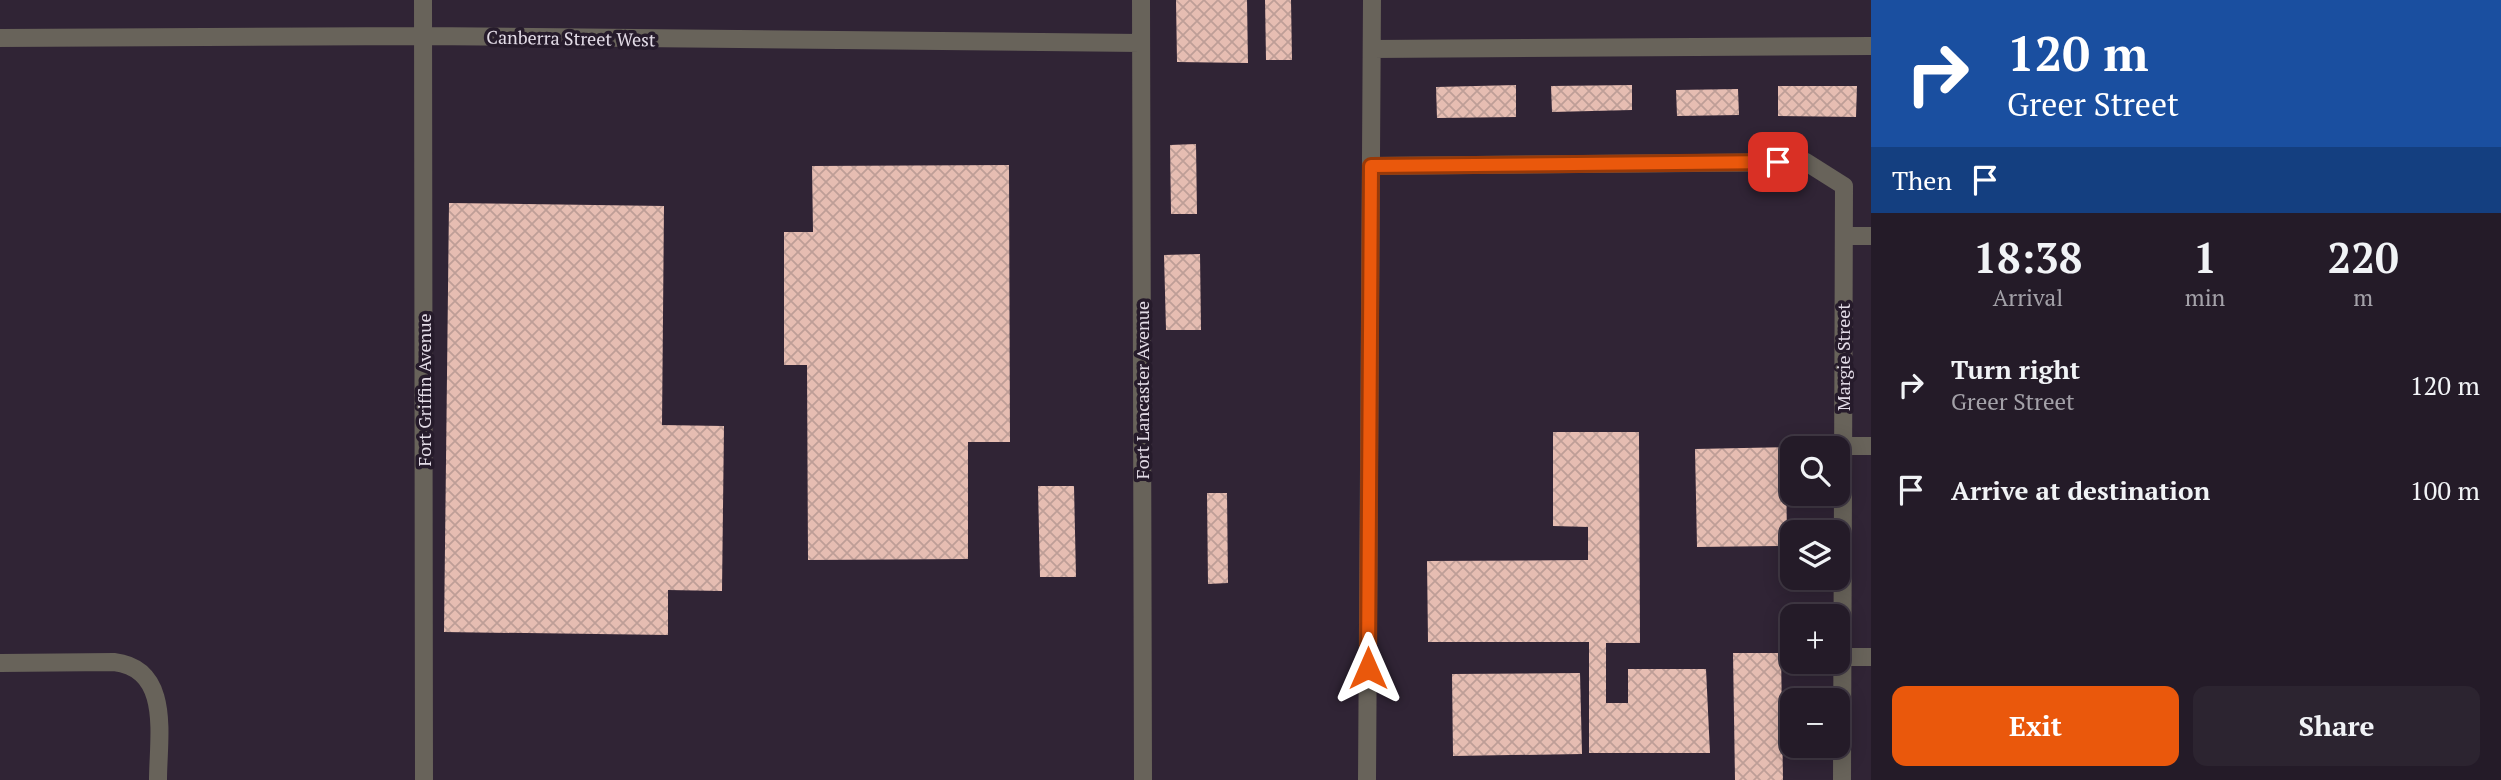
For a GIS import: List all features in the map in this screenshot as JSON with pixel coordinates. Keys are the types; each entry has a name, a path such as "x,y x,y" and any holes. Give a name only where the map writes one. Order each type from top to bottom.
{"street":[{"name":"Fort Griffin Avenue","path":"423,0 424,780"},
{"name":"Fort Lancaster Avenue","path":"1141,0 1143,780"},
{"path":"1367,780 1372,0"},
{"name":"Canberra Street West","path":"0,38 423,36 1141,43"},
{"path":"1372,49 1871,46"},
{"name":"Margie Street","path":"1371,166 1805,162 1844,186 1843,436"},
{"path":"1844,236 1871,236"},
{"path":"1850,446 1871,446"},
{"name":"Margie Street","path":"1843,506 1843,604"},
{"path":"1850,657 1871,657"},
{"path":"0,663 114,662 128,664 140,670 156,690 158,780"},
{"name":"Margie Street","path":"1842,780 1843,674"}],"building":[{"path":"1176,0 1247,0 1248,63 1177,62"},
{"path":"1265,0 1291,0 1292,60 1266,60"},
{"path":"1516,85 1516,117 1437,118 1436,87"},
{"path":"1632,85 1632,110 1552,112 1551,86"},
{"path":"1778,86 1857,86 1856,117 1778,116"},
{"path":"1738,89 1739,115 1677,116 1676,90"},
{"path":"1196,144 1197,214 1171,214 1170,145"},
{"path":"1009,165 1010,442 968,442 968,559 808,560 807,365 784,365 784,232 813,232 812,166"},
{"path":"449,203 664,206 662,425 724,426 722,591 668,590 668,635 444,632"},
{"path":"1200,254 1201,330 1166,330 1164,255"},
{"path":"1553,432 1639,432 1640,643 1606,643 1606,703 1628,703 1628,669 1706,669 1710,753 1589,753 1589,642 1428,642 1427,561 1588,560 1588,527 1553,526"},
{"path":"1780,447 1780,506 1787,506 1787,520 1780,520 1780,546 1697,547 1695,449"},
{"path":"1038,486 1074,486 1076,577 1040,577"},
{"path":"1207,493 1227,493 1228,583 1208,584"},
{"path":"1733,653 1780,653 1780,758 1783,758 1783,780 1735,780"},
{"path":"1580,673 1582,754 1453,756 1452,674"}],"route":[{"path":"1368,668 1371,166 1778,162"}]}
